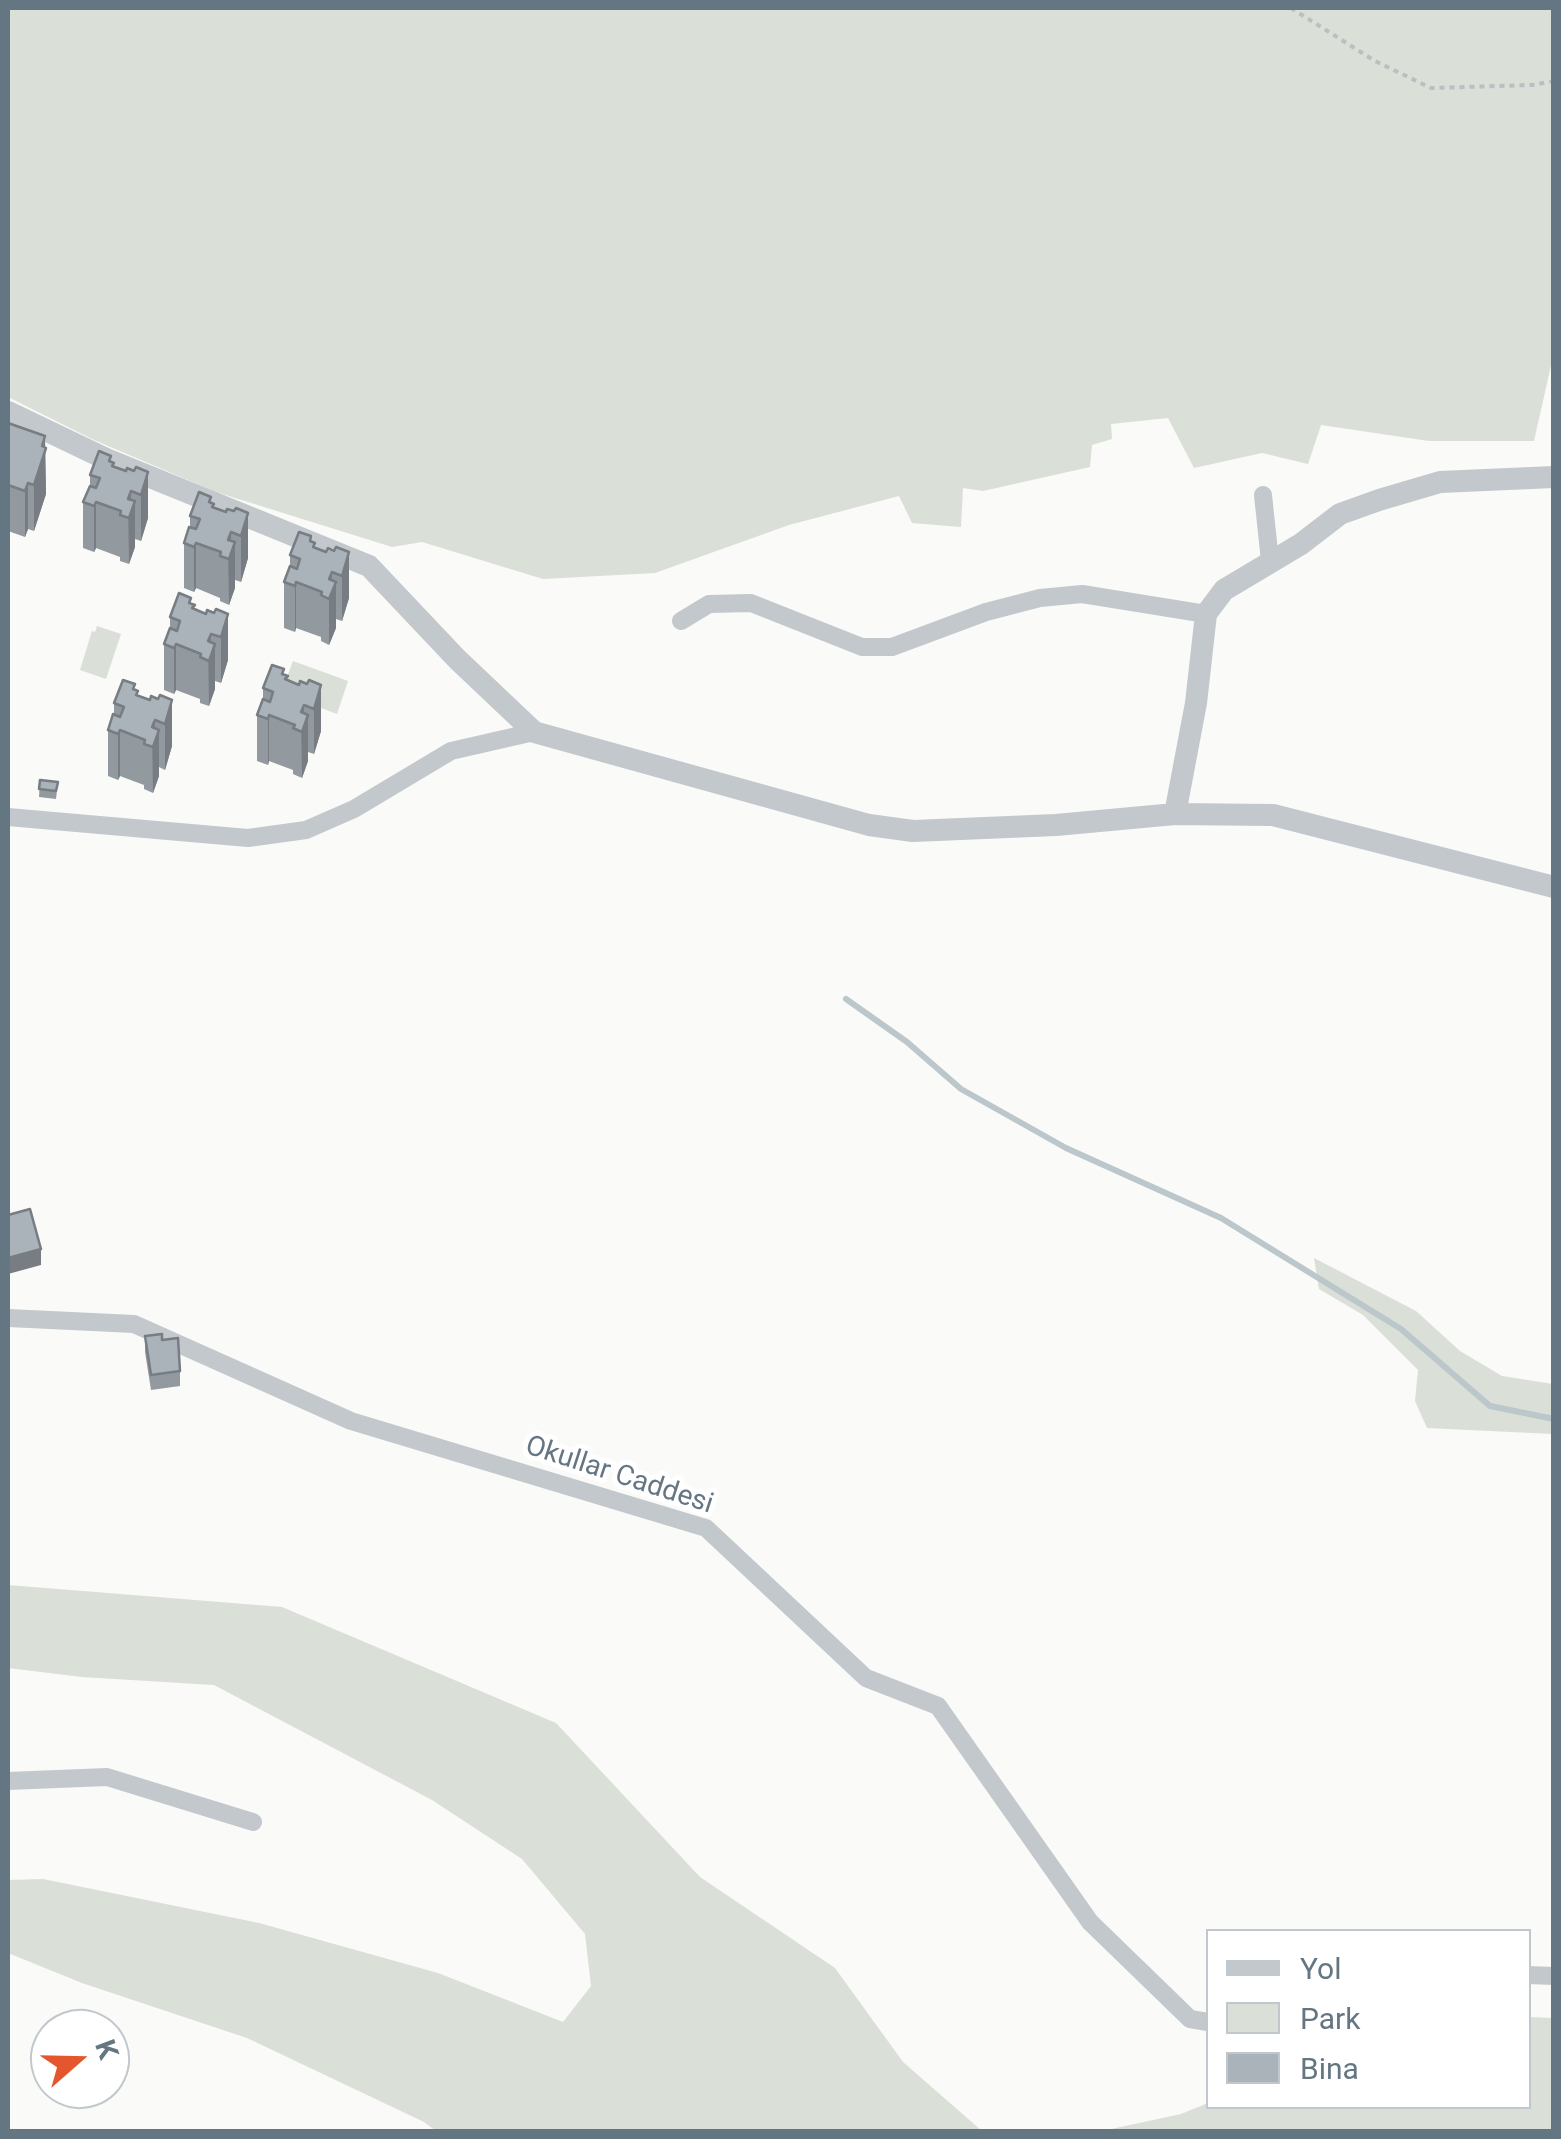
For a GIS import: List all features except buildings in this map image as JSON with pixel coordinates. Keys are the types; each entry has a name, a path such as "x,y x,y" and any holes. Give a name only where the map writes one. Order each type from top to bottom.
{"street":[{"path":"8,412 106,459 369,566 534,732"},
{"path":"1175,814 1196,703 1206,614 1224,590 1340,514 1440,482 1554,477"},
{"path":"1263,496 1270,561"},
{"path":"681,621 709,604 751,603 862,646 892,647 986,612 1040,598 1082,594 1206,614"},
{"path":"8,817 248,838 306,830 354,809 451,750 534,732 869,825 913,831 1056,826 1175,814 1273,816 1554,887"},
{"name":"Okullar Caddesi","path":"8,1318 134,1324 351,1421 706,1528 866,1678 938,1706 1090,1922 1190,2019 1206,2022"},
{"path":"8,1781 107,1777 252,1822"}],"path":[{"path":"1290,8 1376,61 1431,88 1554,80"}],"green space":[{"path":"8,8 1553,8 1554,352 1534,441 1429,441 1321,425 1308,464 1262,453 1194,468 1168,418 1111,424 1112,439 1092,445 1090,467 983,491 963,488 961,527 912,523 899,496 789,525 655,573 543,579 422,542 392,547 216,492 94,440 8,397"},
{"path":"97,626 121,634 106,679 80,670"},
{"path":"293,661 348,681 337,714 281,693"},
{"path":"1314,1258 1416,1311 1460,1351 1502,1376 1553,1384 1553,1434 1427,1428 1415,1401 1418,1370 1363,1315 1319,1289"},
{"path":"8,1585 282,1607 556,1723 700,1877 835,1968 903,2062 982,2131 436,2131 247,2038 82,1983 8,1953 8,1880 43,1879 259,1923 438,1973 563,2022 591,1986 585,1934 522,1859 432,1800 214,1685 8,1668"},
{"path":"1531,2017 1553,2018 1553,2131 1102,2131 1181,2114 1206,2104 1206,2109 1531,2109"}],"waterway":[{"path":"846,999 907,1042 961,1089 1066,1148 1221,1218 1401,1329 1490,1406 1554,1419"}]}
